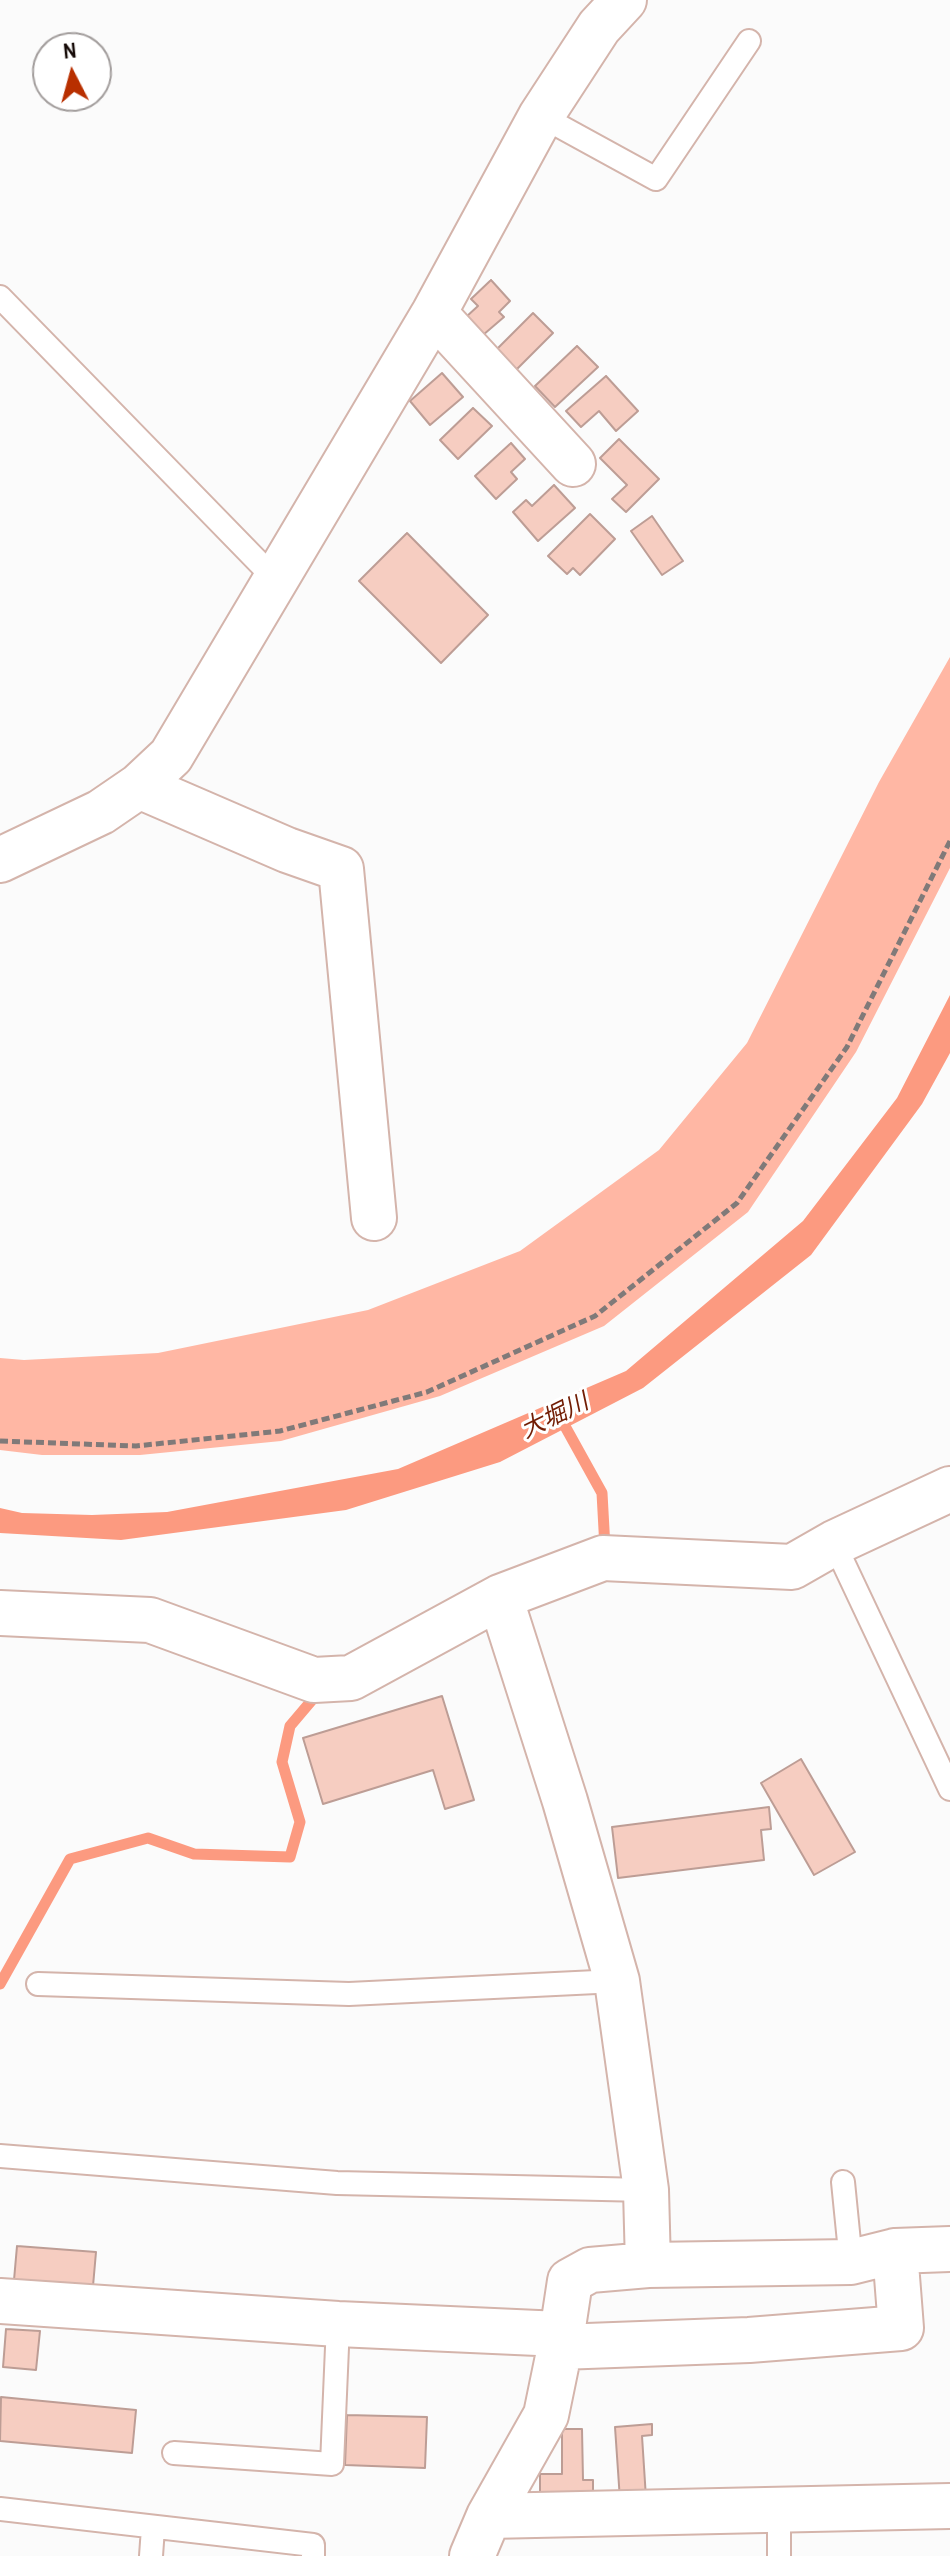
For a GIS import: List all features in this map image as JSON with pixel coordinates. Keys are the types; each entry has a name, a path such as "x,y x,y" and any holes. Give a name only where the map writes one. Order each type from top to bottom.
{"street":[{"path":"0,860 101,812 139,786 171,756 434,313 541,116 599,27 624,0"},
{"path":"434,313 573,464"},
{"path":"139,786 287,850 341,869 374,1218"},
{"path":"0,1613 150,1620 314,1680 351,1678 500,1597 603,1558 792,1567 834,1543 950,1489"},
{"path":"500,1597 565,1801 617,1981 646,2190 648,2265"},
{"path":"472,2556 489,2516 546,2415 570,2281 590,2270 648,2265 851,2262 895,2251 950,2249"},
{"path":"0,2301 560,2341 749,2340 901,2328 895,2251"},
{"path":"489,2516 950,2506"}],"lane":[{"path":"541,116 656,179 749,41"},
{"path":"0,297 275,579"},
{"path":"834,1543 950,1789"},
{"path":"38,1984 349,1994 617,1981"},
{"path":"0,2156 337,2183 646,2190"},
{"path":"843,2182 851,2262"},
{"path":"174,2453 332,2464 338,2324"},
{"path":"0,2509 313,2545 313,2556"},
{"path":"779,2511 779,2556"},
{"path":"151,2556 153,2528"}],"path":[{"path":"0,1441 136,1446 280,1431 427,1392 595,1316 737,1203 847,1047 950,841"}],"shaded area":[{"path":"950,657 950,868 856,1052 748,1212 604,1326 440,1396 281,1441 140,1455 42,1455 0,1450 0,1358 24,1360 158,1353 368,1310 520,1251 659,1150 747,1043 879,782"}],"water":[{"name":"大堀川","path":"950,995 950,1053 922,1104 811,1255 643,1388 500,1462 346,1510 121,1540 0,1533 0,1508 22,1513 92,1515 167,1512 398,1469 626,1371 803,1221 897,1098"}],"building":[{"path":"491,280 510,301 499,312 504,317 483,335 466,317 478,306 471,299"},
{"path":"533,313 553,333 515,371 495,351"},
{"path":"577,346 598,367 555,407 535,386"},
{"path":"442,373 463,397 430,425 410,401"},
{"path":"606,376 638,411 616,431 599,411 581,427 566,411"},
{"path":"473,408 492,426 458,459 440,440"},
{"path":"619,439 659,479 626,512 612,499 627,485 600,458"},
{"path":"511,443 525,459 511,472 517,479 496,499 475,476"},
{"path":"554,485 575,508 538,541 513,512 526,500 532,506"},
{"path":"590,514 615,539 580,575 573,568 567,574 548,556"},
{"path":"652,516 683,561 662,575 631,531"},
{"path":"407,533 488,615 441,663 359,581"},
{"path":"442,1696 474,1800 445,1809 433,1770 323,1804 303,1738"},
{"path":"801,1759 855,1852 814,1875 761,1783"},
{"path":"769,1807 771,1829 761,1830 764,1860 618,1878 612,1827"},
{"path":"17,2246 96,2252 93,2286 14,2280"},
{"path":"6,2329 40,2331 36,2370 3,2367"},
{"path":"1,2397 136,2410 132,2453 0,2441"},
{"path":"347,2415 427,2417 425,2468 345,2465"},
{"path":"652,2424 652,2435 642,2436 646,2498 620,2500 615,2427"},
{"path":"562,2429 582,2429 583,2480 593,2480 593,2504 540,2505 540,2474 562,2474"}],"waterway":[{"name":"大堀川","path":"561,1419 602,1493 605,1548"},
{"path":"0,1984 70,1859 148,1838 194,1854 290,1857 300,1822 282,1762 290,1726 318,1693"}]}
